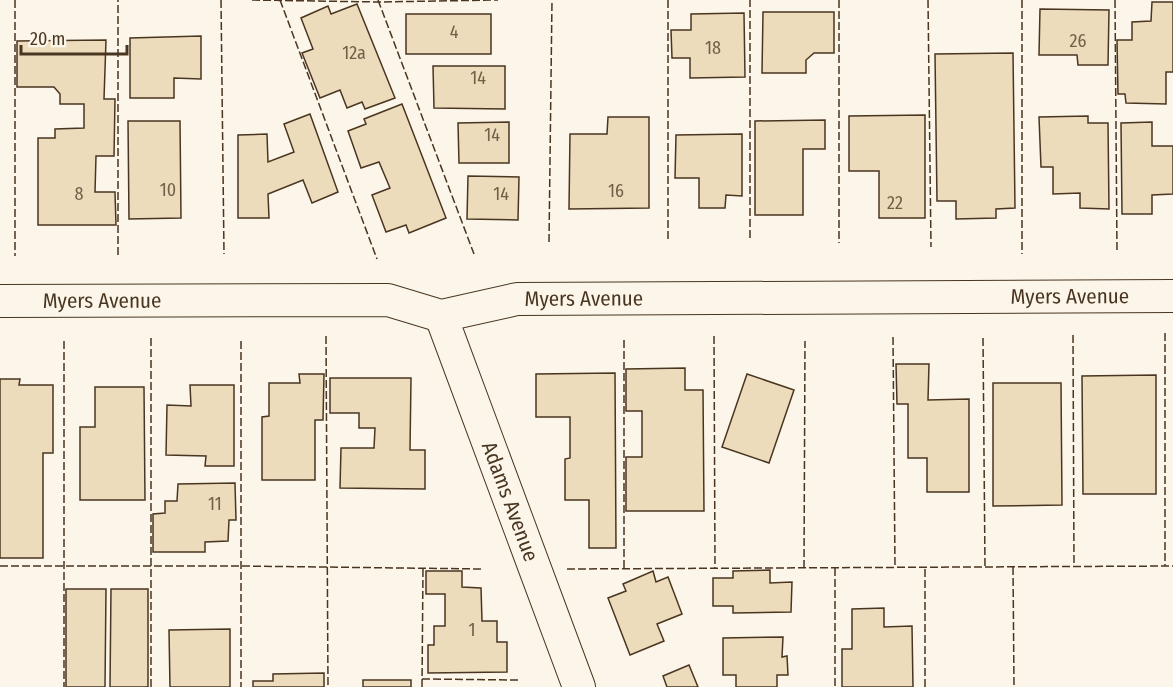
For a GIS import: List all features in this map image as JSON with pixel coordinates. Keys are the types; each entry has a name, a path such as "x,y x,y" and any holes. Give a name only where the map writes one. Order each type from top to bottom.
{"street":[{"name":"Myers Avenue","path":"0,301 388,300 441,316 517,299 1173,296"},
{"name":"Adams Avenue","path":"441,316 579,687"}],"building":[{"path":"1152,2 1173,2 1173,72 1166,72 1166,104 1126,103 1125,94 1118,94 1117,40 1132,40 1132,22 1151,21"},
{"path":"357,4 395,98 365,109 362,102 347,108 340,90 320,98 302,53 313,49 301,18 328,6 331,14"},
{"path":"1040,9 1109,10 1108,65 1078,65 1077,55 1039,55"},
{"path":"763,12 834,12 834,53 814,53 806,60 806,73 762,73"},
{"path":"744,13 745,77 690,78 690,58 672,58 671,30 691,30 691,14"},
{"path":"406,14 491,14 491,54 406,54"},
{"path":"201,36 201,79 174,78 174,98 130,98 130,38"},
{"path":"106,40 104,99 115,99 114,156 96,156 95,192 115,192 116,225 38,225 38,138 55,138 55,129 84,128 84,104 60,104 60,94 54,87 17,87 17,41"},
{"path":"1013,53 1015,208 996,209 996,218 956,219 956,201 937,201 935,54"},
{"path":"433,66 505,66 505,109 434,108"},
{"path":"402,104 446,218 409,233 406,225 386,232 372,195 390,188 379,162 361,168 348,131 366,124 364,119"},
{"path":"310,114 338,192 312,203 303,180 268,194 269,218 238,218 238,135 267,134 268,162 294,152 284,124"},
{"path":"925,115 925,218 879,218 879,171 849,171 849,116"},
{"path":"1088,116 1088,123 1108,123 1109,209 1080,208 1080,193 1053,194 1053,167 1041,167 1039,117"},
{"path":"608,117 649,117 649,208 569,209 570,134 607,134"},
{"path":"825,120 825,149 803,149 803,215 755,215 755,121"},
{"path":"128,121 180,121 181,218 129,219"},
{"path":"509,122 509,163 459,163 458,123"},
{"path":"1152,122 1152,146 1173,146 1173,194 1152,195 1152,214 1122,214 1121,123"},
{"path":"742,134 742,196 726,195 725,208 699,208 699,178 675,178 676,135"},
{"path":"468,176 519,177 518,220 467,219"},
{"path":"896,364 929,364 928,400 969,399 969,492 927,492 927,458 908,458 908,404 897,404"},
{"path":"685,368 685,390 703,390 704,511 626,511 626,457 642,457 642,411 626,411 626,369"},
{"path":"615,373 616,548 589,548 589,500 565,500 565,459 570,458 570,417 536,417 536,374"},
{"path":"299,374 324,374 323,420 315,420 315,480 262,480 262,417 269,416 269,383 300,383"},
{"path":"747,374 794,390 769,463 722,447"},
{"path":"1156,375 1156,494 1083,494 1082,376"},
{"path":"330,378 411,378 410,450 425,450 425,489 340,488 341,448 374,448 375,428 359,428 359,413 330,413"},
{"path":"0,379 20,379 19,385 53,385 53,453 43,453 43,558 0,558"},
{"path":"993,383 1061,383 1062,505 993,506"},
{"path":"190,385 234,385 234,466 205,466 206,456 166,455 167,405 191,406"},
{"path":"95,387 144,387 145,500 80,500 80,427 95,427"},
{"path":"235,483 236,520 229,520 228,541 205,542 205,552 153,552 153,514 165,513 165,501 177,501 178,484"},
{"path":"770,570 770,583 792,582 791,612 733,613 733,606 713,606 713,578 733,578 733,571"},
{"path":"426,571 462,571 462,587 481,588 482,621 497,621 497,642 507,642 507,672 428,673 428,645 434,645 434,626 445,626 445,594 426,594"},
{"path":"653,571 656,582 668,577 682,614 657,624 664,641 630,655 608,598 626,591 623,584"},
{"path":"66,589 106,589 105,687 66,687"},
{"path":"111,589 148,589 148,687 110,687"},
{"path":"884,608 884,627 912,626 913,687 842,687 842,649 852,649 852,609"},
{"path":"230,629 230,687 170,687 169,630"},
{"path":"783,637 782,657 787,656 788,675 777,675 777,687 736,687 736,675 723,675 723,638"},
{"path":"689,665 698,687 667,687 663,676"},
{"path":"324,673 324,687 253,687 253,681 273,681 273,674"},
{"path":"363,680 411,680 411,687 363,687"}],"fence":[{"path":"15,0 15,256"},
{"path":"118,0 118,255"},
{"path":"221,0 224,254"},
{"path":"252,0 378,2 498,0"},
{"path":"280,0 377,259"},
{"path":"378,0 474,254"},
{"path":"549,242 552,0"},
{"path":"668,0 668,241"},
{"path":"750,0 750,238"},
{"path":"839,0 839,243"},
{"path":"928,0 931,247"},
{"path":"1022,0 1022,254"},
{"path":"1115,0 1117,252"},
{"path":"1165,333 1165,566"},
{"path":"1073,335 1074,566"},
{"path":"151,336 151,687"},
{"path":"326,336 328,687"},
{"path":"714,336 715,568"},
{"path":"893,337 895,567"},
{"path":"983,338 985,567"},
{"path":"624,339 624,568"},
{"path":"64,341 64,687"},
{"path":"241,341 241,687"},
{"path":"804,568 805,341"},
{"path":"0,566 482,569"},
{"path":"567,569 1173,566"},
{"path":"1013,567 1014,687"},
{"path":"422,687 423,568"},
{"path":"835,568 835,687"},
{"path":"925,568 925,687"},
{"path":"422,679 518,680"}]}
